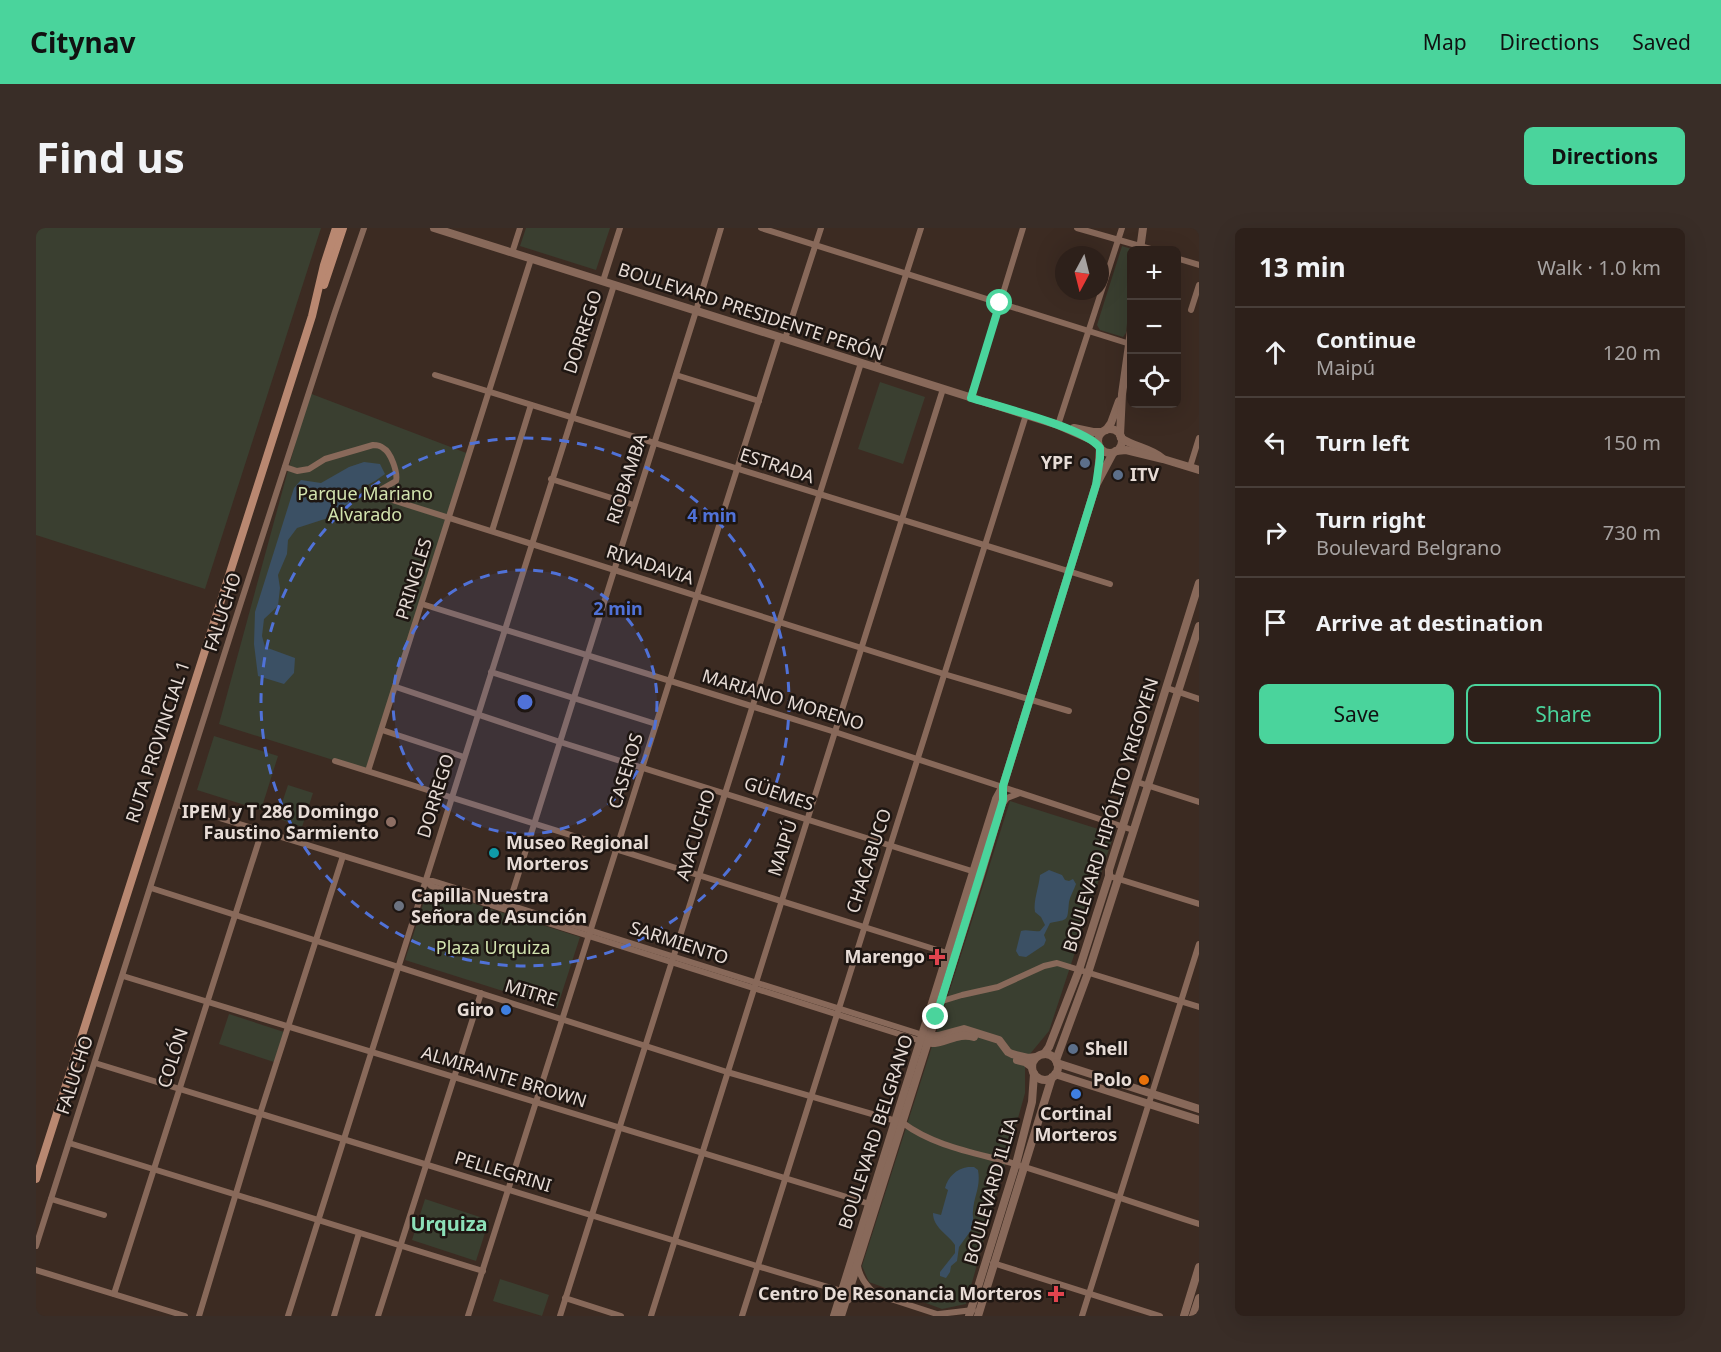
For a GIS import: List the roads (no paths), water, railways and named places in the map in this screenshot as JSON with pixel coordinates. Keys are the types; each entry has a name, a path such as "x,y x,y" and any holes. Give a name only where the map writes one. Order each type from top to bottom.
{"main road":[{"name":"RUTA PROVINCIAL 1","path":"312,316 324,265 336,228"},
{"name":"RUTA PROVINCIAL 1","path":"36,1179 312,316 343,228"}],"street":[{"name":"FALUCHO","path":"36,1246 285,467 364,228"},
{"name":"BOULEVARD PRESIDENTE PERÓN","path":"434,228 1058,425 1093,432 1114,430 1129,444 1155,453 1163,459"},
{"path":"512,253 520,228"},
{"name":"DORREGO","path":"603,281 620,228"},
{"name":"RIOBAMBA","path":"508,907 721,228"},
{"path":"760,228 1127,343"},
{"name":"CASEROS","path":"468,1316 737,468 821,228"},
{"path":"876,368 921,228"},
{"path":"971,398 1023,228"},
{"path":"1077,228 1134,246"},
{"path":"1058,425 1122,228"},
{"path":"1140,246 1143,228"},
{"name":"PRINGLES","path":"368,771 531,259"},
{"path":"1181,260 1199,265"},
{"name":"DORREGO","path":"288,1316 614,285"},
{"path":"1191,310 1199,285"},
{"path":"1115,452 1121,445 1122,394 1128,354"},
{"name":"AYACUCHO","path":"560,1316 861,363"},
{"name":"ESTRADA","path":"435,375 1110,584"},
{"path":"676,375 759,401"},
{"name":"MAIPÚ","path":"651,1316 943,389"},
{"path":"1099,447 1098,438 1111,423 1122,394"},
{"path":"492,531 531,405"},
{"name":"CHACABUCO","path":"742,1316 1026,415"},
{"name":"BOULEVARD PRESIDENTE PERÓN","path":"1058,425 1092,440 1106,452 1126,450 1163,459"},
{"path":"1190,467 1199,438"},
{"name":"RIVADAVIA","path":"285,467 297,471 304,470 325,459 373,445 380,446 390,455 398,476 393,483 382,489 380,495 944,674 1070,711"},
{"name":"BOULEVARD BELGRANO","path":"978,873 996,799 1003,786 1096,485 1100,458 1099,447"},
{"name":"BOULEVARD BELGRANO","path":"1096,485 1115,452"},
{"path":"1163,459 1199,470"},
{"path":"551,479 634,505"},
{"name":"BOULEVARD HIPÓLITO YRIGOYEN","path":"1040,1055 1049,1047 1079,970 1198,593 1199,583"},
{"name":"MARIANO MORENO","path":"422,604 918,758 1133,830"},
{"name":"BOULEVARD HIPÓLITO YRIGOYEN","path":"1057,1062 1088,973 1199,626"},
{"path":"491,672 656,724"},
{"name":"GÜEMES","path":"396,687 560,742 978,873"},
{"path":"1167,688 1199,699"},
{"path":"382,730 464,757"},
{"path":"335,761 952,954"},
{"path":"1137,782 1199,802"},
{"name":"BOULEVARD BELGRANO","path":"834,1316 873,1205 925,1039 933,1004 1001,807 1003,786"},
{"path":"1001,807 1008,798 1021,793"},
{"name":"SARMIENTO","path":"177,805 425,881 433,881 508,907 925,1039"},
{"name":"COLÓN","path":"114,1294 262,831"},
{"path":"199,1316 260,1113 343,856"},
{"path":"1109,876 1199,904"},
{"name":"MITRE","path":"151,888 564,1018 727,1072 899,1122 927,1139 1020,1166 1199,1224"},
{"path":"1082,1316 1199,944"},
{"name":"BOULEVARD BELGRANO","path":"925,1039 942,1001 952,954"},
{"path":"933,1004 998,987 1044,966 1058,963 1199,1007"},
{"name":"ALMIRANTE BROWN","path":"123,976 873,1205"},
{"path":"378,1316 481,993"},
{"path":"925,1039 937,1044 963,1035 999,1040 1012,1054 1028,1058 1051,1055 1057,1062 1199,1108"},
{"path":"982,1037 998,1046 1010,1059 1025,1062 1037,1077 1045,1080 1054,1076 1199,1120"},
{"path":"1033,1070 1040,1055"},
{"path":"1054,1076 1057,1062"},
{"name":"PELLEGRINI","path":"95,1063 841,1291"},
{"name":"BOULEVARD ILLIA","path":"1020,1166 1032,1102 1033,1070"},
{"name":"BOULEVARD ILLIA","path":"974,1314 1020,1166 1054,1076"},
{"path":"69,1143 483,1271"},
{"path":"51,1199 104,1215"},
{"name":"BOULEVARD BELGRANO","path":"841,1316 858,1265 873,1205"},
{"path":"334,1316 359,1233"},
{"path":"990,1263 1160,1316"},
{"path":"858,1265 863,1281 874,1293"},
{"path":"1184,1316 1199,1267"},
{"path":"36,1270 185,1316"},
{"path":"841,1291 851,1286 941,1315 974,1314"},
{"path":"846,1302 853,1297 874,1293"},
{"path":"566,1298 621,1316"},
{"path":"1193,1316 1199,1298"}],"water":[{"path":"364,462 380,464 385,474 356,491 348,504 336,508 328,518 297,528 288,540 287,554 278,575 280,588 278,606 264,619 262,636 265,647 295,658 294,673 284,684 258,676 254,644 255,612 294,488 301,480 321,483 349,467"},
{"path":"1049,870 1062,875 1065,880 1073,879 1076,884 1067,916 1064,920 1050,923 1044,935 1046,940 1044,945 1026,957 1019,956 1016,951 1021,931 1040,931 1045,925 1035,912 1035,903 1040,875"},
{"path":"968,1167 978,1170 979,1176 973,1213 974,1226 959,1247 957,1261 951,1266 946,1278 940,1276 940,1272 955,1253 955,1245 935,1223 933,1213 941,1215 948,1190 945,1188 950,1177"}],"place":[{"name":"YPF","path":"1085,463"},
{"name":"ITV","path":"1118,475"},
{"name":"IPEM y T 286 Domingo Faustino Sarmiento","path":"391,822"},
{"name":"Museo Regional Morteros","path":"494,853"},
{"name":"Capilla Nuestra Señora de Asunción","path":"399,906"},
{"name":"Marengo","path":"937,957"},
{"name":"Giro","path":"506,1010"},
{"name":"Shell","path":"1073,1049"},
{"name":"Polo","path":"1144,1080"},
{"name":"Cortinal Morteros","path":"1076,1094"},
{"name":"Centro De Resonancia Morteros","path":"1056,1294"}],"district":[{"name":"Urquiza","path":"449,1224"}],"park label":[{"name":"Parque Mariano Alvarado","path":"365,504"},
{"name":"Plaza Urquiza","path":"493,948"}]}
